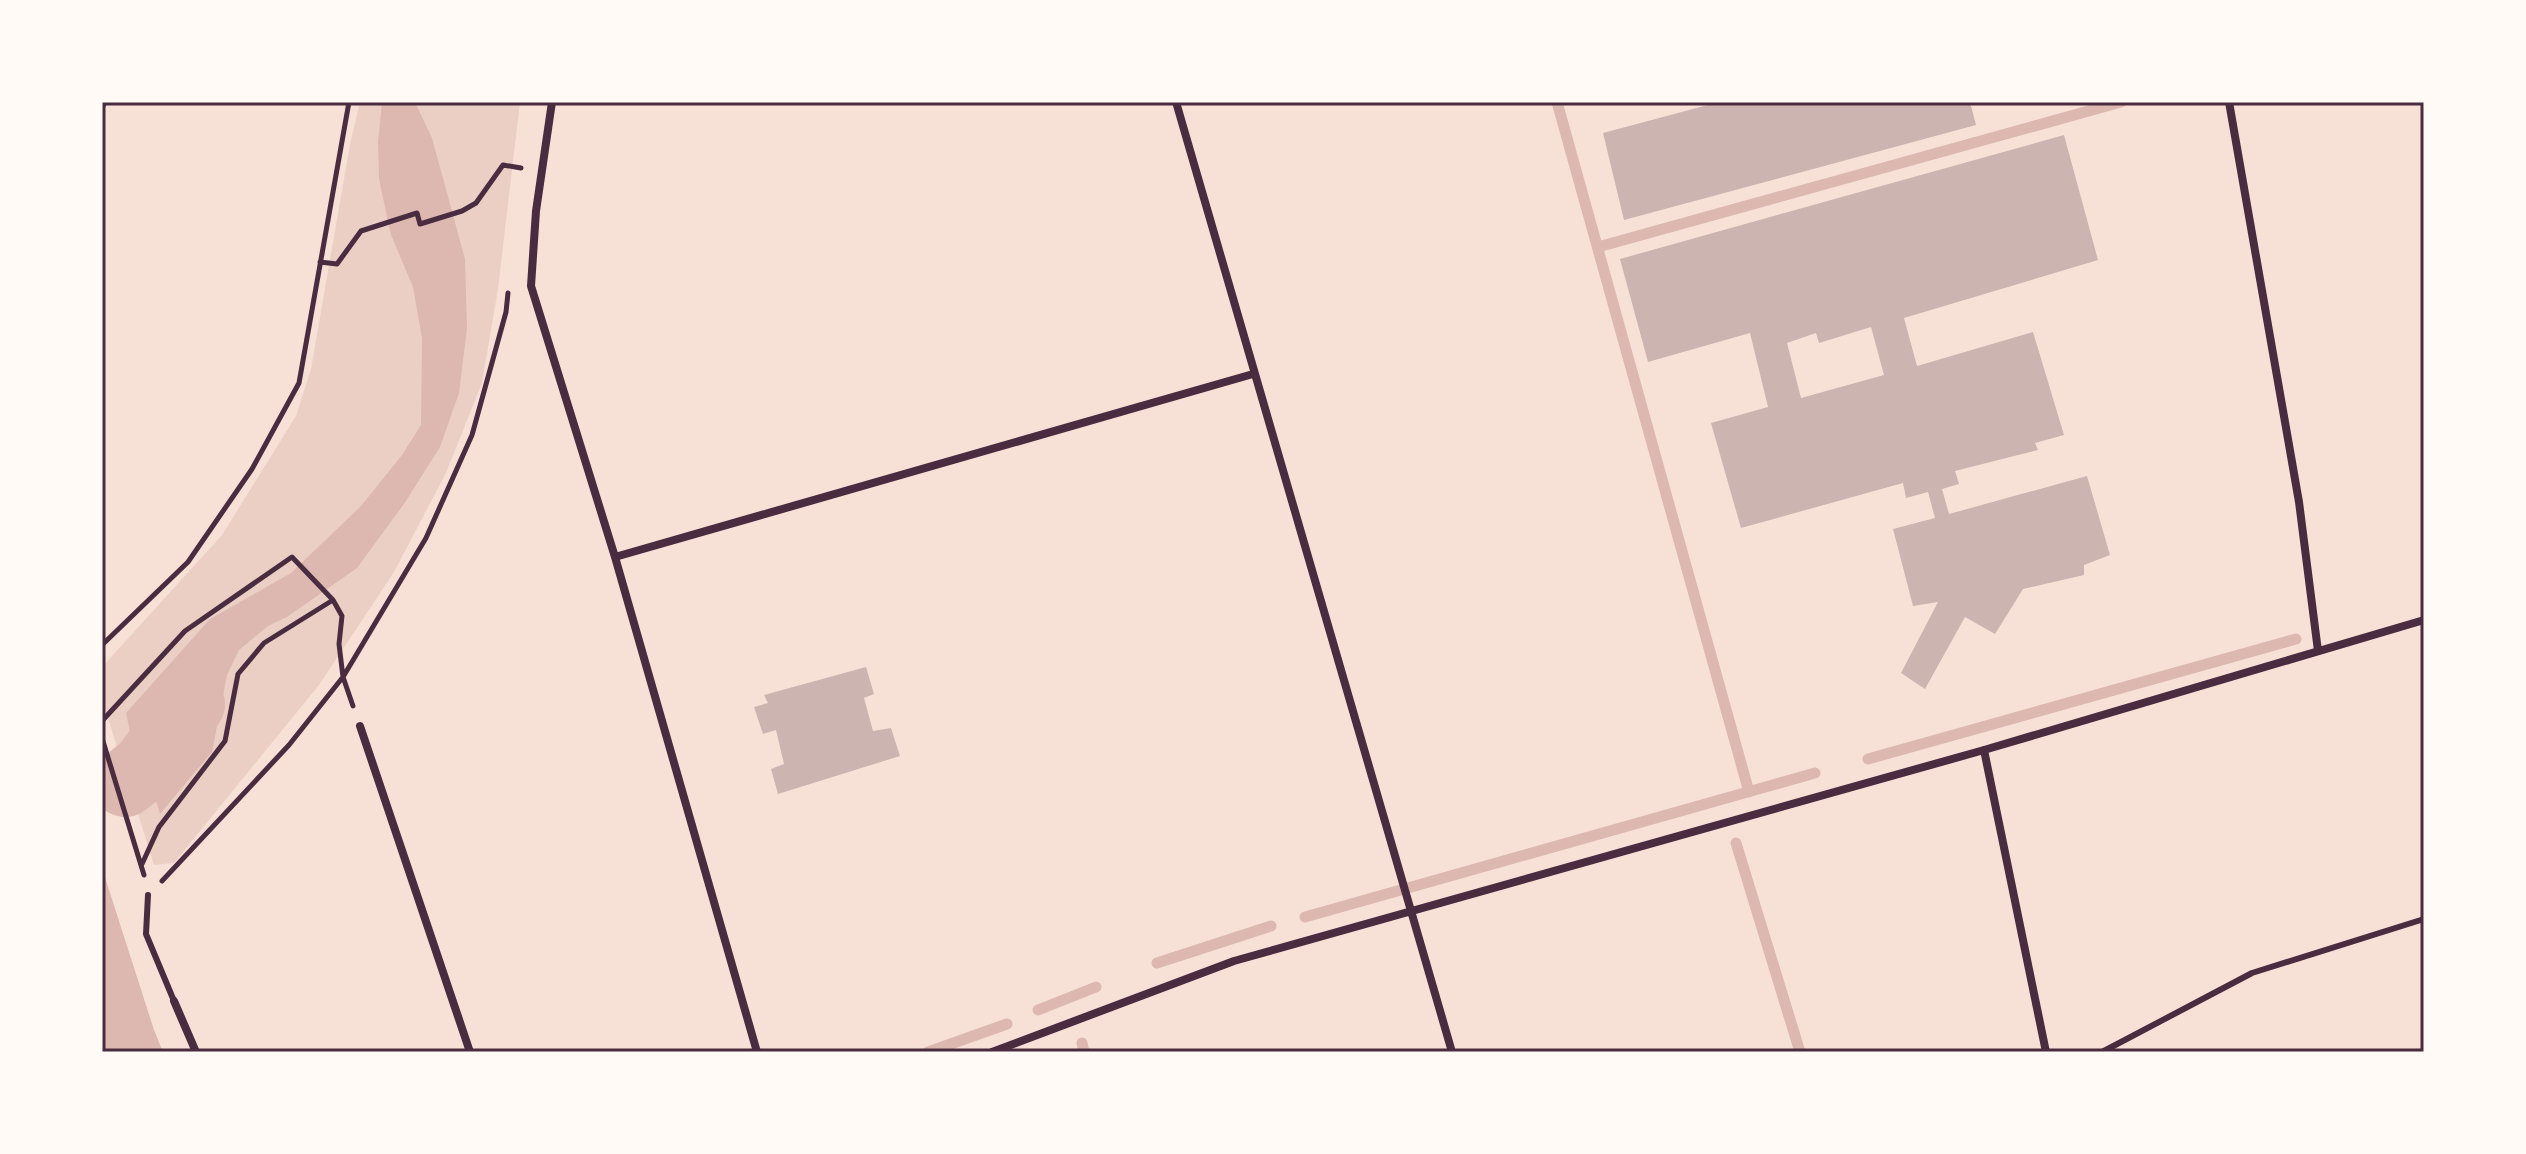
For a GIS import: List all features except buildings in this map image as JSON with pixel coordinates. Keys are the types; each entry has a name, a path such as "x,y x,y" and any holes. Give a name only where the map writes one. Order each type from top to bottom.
{"street":[{"path":"552,102 536,211 531,286 615,557 757,1052"},
{"path":"1176,102 1452,1052"},
{"path":"2229,102 2299,502 2318,651"},
{"path":"615,557 1253,374"},
{"path":"992,1052 1234,961 1984,750 2424,620"},
{"path":"360,726 470,1052"},
{"path":"1984,750 2046,1052"},
{"path":"174,1001 196,1052"}],"lane":[{"path":"148,895 146,934 174,1001"},
{"path":"2102,1052 2252,973 2424,919"}],"path":[{"path":"102,645 188,562 252,469 299,383 349,102"},
{"path":"520,182 524,155"},
{"path":"320,262 337,264 361,231 417,213 420,224 462,211 476,203 503,165 522,168"},
{"path":"148,895 289,745 343,677 426,538 472,435 506,312 509,283"},
{"path":"102,721 185,631 292,557 333,600 342,616 339,644 343,677"},
{"path":"142,864 159,827 225,741 238,674 264,643 333,600"},
{"path":"102,738 142,864 148,895"}],"shaded area":[{"path":"360,102 520,102 498,289 482,383 446,473 394,572 319,685 174,863 154,865 102,699 102,667 222,535 296,416 311,369"},
{"path":"382,102 415,102 432,138 465,259 467,328 459,393 440,447 404,504 357,568 287,617 268,626 239,650 227,675 212,752 160,814 153,790 141,800 125,750 132,741 126,713 210,619 291,573 361,506 402,455 421,425 422,338 413,287 391,235 379,179 378,142"},
{"path":"102,868 154,1030 163,1052 102,1052"}],"waterway":[{"path":"1557,102 1749,792"},
{"path":"1598,247 2121,102"},
{"path":"1868,759 2296,639"},
{"path":"125,783 145,767 191,704"},
{"path":"1305,917 1815,773"},
{"path":"1736,843 1800,1052"},
{"path":"1157,963 1271,926"},
{"path":"1038,1010 1096,987"},
{"path":"928,1052 1007,1024"},
{"path":"1082,1043 1084,1052"}]}
